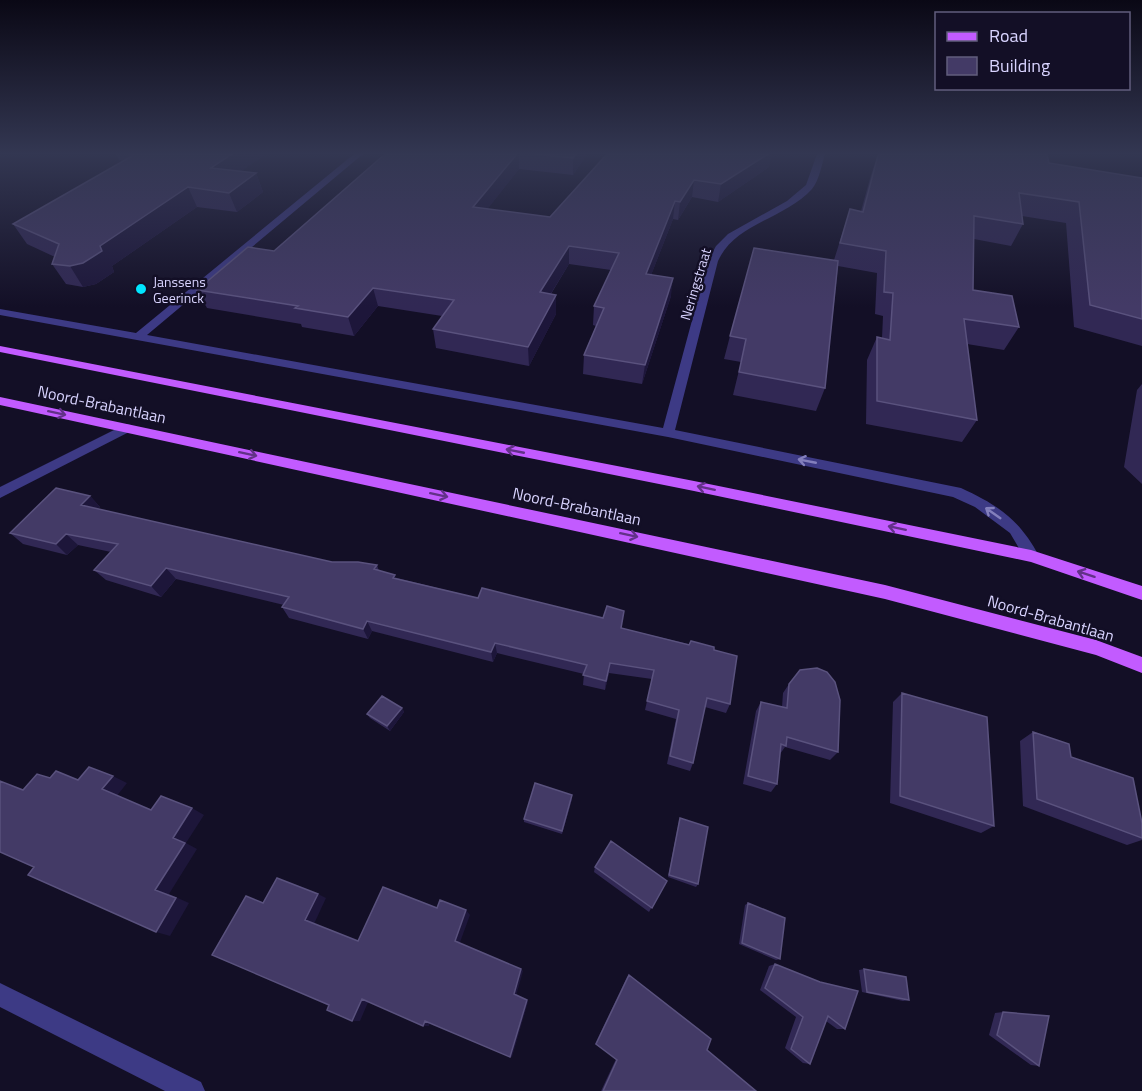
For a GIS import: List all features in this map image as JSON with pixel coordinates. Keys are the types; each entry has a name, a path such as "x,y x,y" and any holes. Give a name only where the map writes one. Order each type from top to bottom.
{"main road":[{"name":"Noord-Brabantlaan","path":"0,349 694,486 1031,556 1142,593"},
{"name":"Noord-Brabantlaan","path":"0,401 691,548 885,592 1096,648 1142,665"}],"street":[{"path":"137,338 298,205"},
{"name":"Neringstraat","path":"668,433 713,261 719,248 731,236 787,205"},
{"path":"0,312 668,433 956,492 980,503 1015,529 1031,556"},
{"path":"0,493 126,428"},
{"path":"0,995 192,1091"}],"building":[{"path":"46,205 161,205 100,246 102,251 83,263 70,266 52,264 59,244 13,224"},
{"path":"327,205 475,205 473,207 550,217 561,205 673,205 646,274 673,278 645,365 584,355 604,308 594,306 619,253 569,246 540,292 556,295 528,347 433,329 454,300 373,288 348,317 295,308 298,306 197,290 248,247 274,251"},
{"path":"865,205 1021,205 1023,224 974,216 973,290 1012,296 1019,327 964,319 977,420 877,401 877,337 890,340 893,293 884,292 886,251 840,243 850,209 863,212"},
{"path":"1079,205 1142,205 1142,319 1090,305"},
{"path":"754,248 838,261 825,388 739,372 746,339 730,336"},
{"path":"56,488 90,496 81,505 332,562 377,565 374,569 395,575 393,578 478,598 482,588 603,618 607,606 624,611 621,628 689,645 691,641 737,656 730,704 707,698 693,763 670,756 679,710 647,701 654,670 610,663 606,681 583,675 587,665 495,643 491,652 367,621 363,629 282,607 289,597 166,568 151,586 94,570 118,544 66,534 56,544 10,533"},
{"path":"817,668 827,672 835,682 840,700 838,752 787,737 786,746 781,744 777,784 748,776 761,702 787,708 789,684 800,670"},
{"path":"902,693 987,717 994,826 900,796"},
{"path":"382,696 402,708 387,726 367,714"},
{"path":"1033,732 1069,744 1071,757 1133,778 1142,823 1142,838 1037,799"},
{"path":"89,767 113,776 102,789 151,810 161,796 192,808 173,838 185,843 155,890 176,898 156,932 28,875 34,867 0,852 0,781 23,790 37,774 50,778 56,771 78,780"},
{"path":"535,783 572,795 562,831 524,819"},
{"path":"680,818 708,827 698,884 669,875"},
{"path":"611,841 667,881 652,908 595,867"},
{"path":"277,878 318,894 305,920 358,941 383,887 437,908 440,900 466,910 455,941 521,969 514,994 527,1000 510,1057 425,1021 423,1026 362,999 352,1021 327,1010 329,1005 212,955 246,896 263,903"},
{"path":"748,903 785,918 780,959 742,943"},
{"path":"775,964 820,982 858,991 845,1029 828,1016 810,1064 791,1049 803,1017 765,988"},
{"path":"864,969 906,977 909,1000 867,992"},
{"path":"629,975 711,1039 707,1050 756,1091 603,1091 617,1060 596,1044"},
{"path":"1003,1012 1049,1016 1039,1066 997,1035"}],"place":[{"name":"Janssens Geerinck","path":"141,289"}]}
